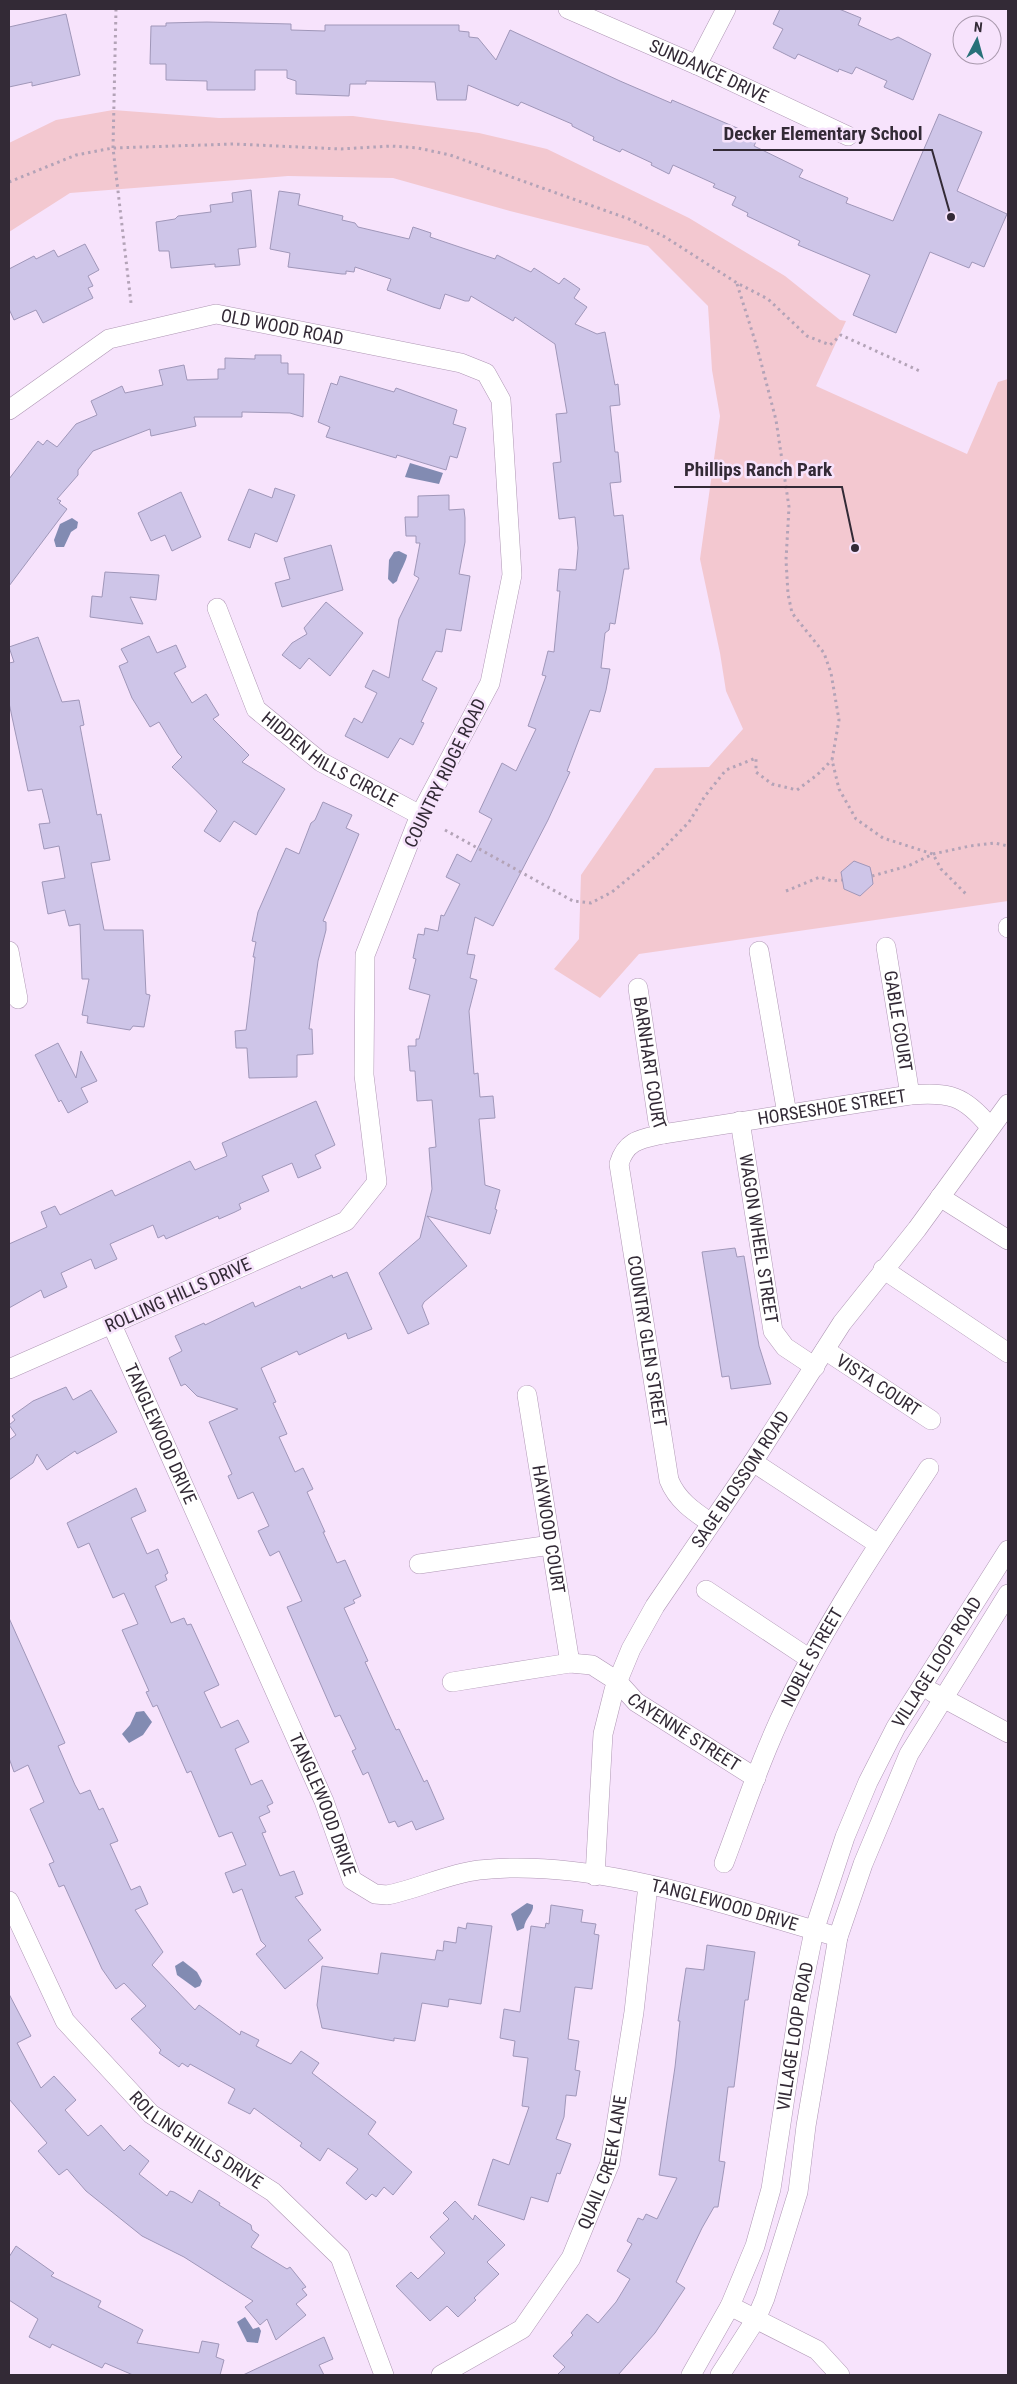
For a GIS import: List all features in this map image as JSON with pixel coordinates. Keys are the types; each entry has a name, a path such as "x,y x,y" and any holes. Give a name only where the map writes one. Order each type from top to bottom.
{"street":[{"name":"SUNDANCE DRIVE","path":"568,9 697,65 848,136"},
{"path":"697,65 726,9"},
{"name":"OLD WOOD ROAD","path":"9,410 109,340 216,314 461,363 486,373 501,400"},
{"name":"COUNTRY RIDGE ROAD","path":"346,1221 376,1182 364,1075 365,955 420,815 490,683 512,575 501,400"},
{"name":"HIDDEN HILLS CIRCLE","path":"218,608 256,709 321,762 420,815"},
{"name":"GABLE COURT","path":"886,948 910,1095"},
{"path":"9,951 18,999"},
{"path":"759,951 787,1114"},
{"name":"BARNHART COURT","path":"630,1144 663,1134 658,1122 638,988"},
{"name":"HORSESHOE STREET","path":"663,1134 910,1095 952,1095 978,1112 990,1127"},
{"name":"SAGE BLOSSOM ROAD","path":"595,1876 603,1734 617,1681 642,1627 753,1462 842,1323 940,1197 1008,1104"},
{"name":"WAGON WHEEL STREET","path":"740,1121 773,1331 785,1347 815,1366"},
{"name":"COUNTRY GLEN STREET","path":"630,1144 622,1153 619,1164 668,1480 673,1491 680,1499 711,1523"},
{"path":"940,1197 1008,1240"},
{"name":"ROLLING HILLS DRIVE","path":"9,1369 346,1221"},
{"path":"884,1268 1008,1353"},
{"name":"TANGLEWOOD DRIVE","path":"112,1325 324,1801 352,1880 374,1894 387,1895 477,1870 543,1870 595,1876 648,1885 838,1937"},
{"name":"VISTA COURT","path":"825,1350 931,1420"},
{"name":"HAYWOOD COURT","path":"527,1395 570,1663"},
{"path":"753,1462 878,1544"},
{"name":"NOBLE STREET","path":"724,1863 778,1722 810,1659 847,1592 929,1468"},
{"path":"419,1564 551,1545"},
{"name":"VILLAGE LOOP ROAD","path":"691,2375 730,2306 755,2246 771,2189 800,1999 814,1931 845,1837 868,1782 896,1727 1008,1550"},
{"path":"706,1590 810,1659"},
{"name":"VILLAGE LOOP ROAD","path":"720,2375 756,2318 778,2259 798,2192 806,2126 838,1937 863,1864 909,1754 942,1697 1008,1594"},
{"name":"CAYENNE STREET","path":"452,1682 570,1663 592,1665 617,1681 636,1702 756,1778"},
{"path":"921,1686 1008,1733"},
{"name":"QUAIL CREEK LANE","path":"441,2375 522,2329 571,2258 610,2163 634,2012 648,1885"},
{"name":"ROLLING HILLS DRIVE","path":"9,1901 64,2021 151,2114 273,2192 340,2257 384,2375"},
{"path":"730,2306 817,2350 840,2375"}],"path":[{"path":"116,9 113,148 131,303"},
{"path":"9,182 76,154 113,148 234,144 340,149 391,146 418,148 450,154 630,219 665,238 737,283 768,299 807,336 830,345 841,335 922,372"},
{"path":"737,283 757,347 777,430 789,507 786,560 788,594 792,613 824,653 830,674 839,720 832,760 840,789 856,819 883,838 933,854 941,870 968,896"},
{"path":"445,830 573,901 591,903 612,892 657,855 689,822 705,796 726,770 756,758 756,772 772,784 797,790 817,776 832,760"},
{"path":"872,876 908,866 933,854 995,843 1008,846"},
{"path":"786,891 820,878 832,881 842,880"}],"shaded area":[{"path":"113,110 219,118 353,116 479,133 547,149 689,218 785,276 840,320 846,321 816,386 967,454 998,382 1008,379 1008,901 639,954 600,998 554,969 579,939 581,875 655,768 709,767 743,729 726,691 700,559 720,416 712,370 708,306 648,246 510,211 393,178 288,176 70,193 9,232 9,143 56,120"}],"water":[{"path":"410,463 443,473 439,484 405,477"},
{"path":"72,518 78,522 77,528 71,532 64,547 56,547 54,540 60,524"},
{"path":"399,551 407,555 407,557 397,581 393,584 388,579 389,560 394,552"},
{"path":"144,1711 152,1722 143,1735 129,1743 122,1734 130,1725 136,1712"},
{"path":"527,1903 533,1905 532,1911 524,1928 517,1931 511,1914"},
{"path":"183,1961 197,1972 202,1981 200,1986 195,1988 177,1975 175,1966"},
{"path":"245,2317 253,2329 259,2327 261,2331 258,2343 247,2342 237,2322"}],"building":[{"path":"780,9 839,9 861,18 858,25 891,40 898,37 931,54 913,100 884,87 887,81 856,67 852,74 839,69 838,72 798,54 795,59 773,48 783,29 773,24"},
{"path":"66,14 80,75 32,86 32,82 9,87 9,27"},
{"path":"166,23 291,24 291,30 325,31 325,25 459,25 459,31 469,32 469,37 478,38 496,60 510,30 620,81 671,103 672,100 758,137 754,146 803,170 799,177 848,198 846,203 893,221 939,114 982,132 957,191 1007,214 984,267 972,262 969,268 930,252 896,333 853,315 870,275 798,245 800,241 747,216 748,213 732,205 736,197 713,187 715,184 673,165 669,174 651,165 652,163 622,149 620,152 593,140 594,137 572,126 572,124 521,102 518,106 468,85 466,100 437,100 435,82 366,81 366,84 350,84 349,96 296,94 296,81 287,78 287,70 255,70 255,90 207,90 207,81 166,80 166,64 150,64 151,26 166,26"},
{"path":"251,190 256,247 238,249 240,265 215,267 215,264 171,268 169,251 159,251 156,222 175,219 178,216 211,212 210,205 233,202 232,193"},
{"path":"279,191 300,194 298,205 343,216 342,220 355,223 358,227 409,239 413,227 431,233 430,237 495,259 497,255 531,272 534,268 559,284 564,278 580,289 574,298 587,307 575,324 597,334 605,332 615,385 618,384 620,405 610,406 615,452 618,452 621,482 610,483 614,516 623,515 629,569 624,569 615,624 610,623 609,630 605,633 601,668 610,669 606,690 600,712 590,710 567,771 570,772 548,820 493,926 475,917 467,954 475,955 470,978 477,980 469,1011 474,1074 478,1073 480,1097 493,1096 495,1118 479,1119 485,1185 500,1190 495,1209 497,1210 490,1234 427,1216 467,1266 424,1302 422,1306 429,1324 408,1334 379,1273 420,1238 432,1189 429,1148 436,1147 432,1100 417,1101 415,1071 410,1071 408,1046 416,1046 416,1039 419,1039 430,995 409,989 416,959 413,958 418,934 424,935 425,928 438,931 441,915 444,916 460,884 446,877 457,854 471,862 492,819 479,812 502,763 516,771 536,729 528,726 546,676 542,675 548,651 554,652 560,591 557,591 559,569 576,570 578,548 575,517 559,519 553,463 561,462 556,414 567,413 555,344 515,317 513,321 471,296 469,301 465,301 445,294 440,309 433,307 387,290 391,279 355,267 354,272 346,271 346,274 342,274 288,267 290,253 270,249"},
{"path":"85,244 99,270 88,276 93,286 88,288 93,298 43,323 36,310 14,320 9,309 9,269 34,256 36,259 54,250 58,257"},
{"path":"255,355 281,355 281,363 288,363 288,374 304,374 303,417 290,413 242,412 242,417 194,417 196,426 151,436 150,429 93,451 78,470 78,475 57,499 67,509 9,586 9,479 38,441 43,445 47,440 57,447 76,424 97,415 91,401 122,386 125,393 163,385 159,370 184,365 187,380 218,379 218,369 225,369 225,358 255,359"},
{"path":"340,376 394,392 396,388 457,410 453,424 466,428 457,458 450,456 446,470 397,455 396,458 326,437 330,427 318,422 331,383 337,385"},
{"path":"275,488 295,495 277,542 255,533 250,548 228,540 249,489 272,498"},
{"path":"181,492 201,537 172,551 165,535 151,541 138,513"},
{"path":"449,495 449,510 464,509 465,518 465,542 459,574 470,576 461,631 446,629 442,652 436,651 422,680 437,688 421,722 424,723 413,745 400,738 388,758 345,736 354,718 362,723 377,693 365,687 373,670 389,678 399,619 419,578 414,575 420,543 416,543 416,536 406,536 405,517 418,517 418,496"},
{"path":"331,545 343,590 282,607 275,583 290,579 284,558"},
{"path":"105,572 159,575 156,600 130,597 143,624 90,617 92,596 102,597"},
{"path":"326,602 363,633 330,676 309,658 300,669 282,655 292,643 307,634 304,628"},
{"path":"149,636 157,653 176,645 186,667 174,673 192,703 206,694 219,715 213,719 249,755 242,762 285,789 256,835 234,821 220,842 204,831 217,811 172,767 182,757 159,722 150,727 132,698 119,666 128,662 121,649"},
{"path":"38,637 62,702 79,700 84,725 80,726 97,815 101,814 110,860 91,863 104,930 143,930 146,994 150,995 144,1027 133,1026 130,1030 87,1023 88,1016 82,1015 89,979 82,979 80,924 69,926 65,910 48,914 42,882 65,878 59,846 44,849 39,824 50,823 42,789 28,791 9,703 9,663 14,662 9,647"},
{"path":"323,802 352,815 346,828 359,834 323,921 326,922 326,930 318,961 309,1029 312,1029 313,1054 297,1055 297,1077 249,1078 247,1048 236,1048 235,1031 246,1030 255,957 253,957 256,942 252,941 258,912 286,848 299,854 311,823 315,820"},
{"path":"854,861 870,867 872,876 873,884 860,896 844,889 841,872"},
{"path":"58,1043 76,1078 81,1051 97,1081 81,1088 88,1102 68,1113 61,1100 59,1102 35,1055"},
{"path":"316,1101 335,1145 315,1155 321,1168 298,1178 292,1163 262,1176 269,1191 239,1204 241,1209 235,1212 219,1219 218,1216 166,1239 164,1235 158,1238 153,1225 110,1244 117,1259 95,1269 91,1259 61,1273 67,1287 44,1298 41,1290 9,1308 9,1244 47,1227 41,1212 55,1206 60,1215 112,1190 115,1196 190,1161 195,1170 227,1156 222,1143"},
{"path":"735,1248 737,1257 744,1256 759,1346 771,1384 731,1389 729,1376 722,1377 702,1252"},
{"path":"347,1272 372,1329 348,1339 346,1333 299,1355 297,1351 261,1368 276,1402 273,1403 287,1434 279,1437 295,1472 303,1468 313,1489 307,1492 337,1563 345,1560 361,1596 353,1600 355,1603 344,1608 368,1661 365,1662 396,1730 399,1729 424,1782 427,1780 444,1819 416,1830 412,1821 398,1827 395,1821 389,1823 368,1772 363,1775 352,1751 356,1749 340,1715 335,1717 287,1607 302,1601 279,1551 270,1556 258,1531 269,1526 253,1492 238,1499 228,1476 232,1474 209,1422 238,1409 197,1396 185,1384 181,1386 169,1358 182,1351 175,1336 204,1323 205,1325 253,1302 255,1307 300,1286 301,1289 332,1275 333,1278"},
{"path":"66,1387 73,1400 91,1390 117,1432 77,1454 75,1451 47,1470 37,1454 33,1463 9,1480 9,1440 16,1435 9,1425 15,1420 12,1416 33,1401"},
{"path":"136,1488 146,1511 131,1518 147,1554 158,1549 168,1573 165,1575 167,1580 155,1586 171,1623 184,1618 187,1625 191,1624 219,1685 204,1692 221,1728 238,1720 249,1742 235,1749 251,1785 262,1780 273,1803 267,1806 270,1812 259,1817 266,1832 262,1833 280,1876 294,1871 303,1894 295,1897 321,1930 308,1940 323,1958 285,1989 256,1954 266,1946 261,1941 242,1889 233,1893 225,1873 246,1865 232,1832 219,1837 191,1771 187,1773 157,1705 153,1707 146,1692 149,1691 122,1630 138,1624 124,1593 113,1598 89,1543 78,1548 67,1523"},
{"path":"9,1618 65,1743 58,1746 75,1785 80,1794 90,1790 99,1810 103,1808 118,1841 110,1844 131,1890 140,1886 148,1904 135,1910 163,1952 152,1965 195,2010 199,2005 240,2035 241,2031 259,2040 256,2046 291,2064 301,2051 319,2063 312,2073 376,2122 368,2134 412,2172 393,2195 384,2187 376,2197 372,2194 366,2200 346,2183 358,2169 328,2148 320,2161 300,2146 302,2143 254,2108 250,2114 228,2103 235,2089 190,2064 188,2067 182,2063 179,2067 159,2053 161,2050 131,2019 146,2006 124,1983 116,1989 102,1969 64,1885 59,1887 49,1864 54,1862 30,1809 44,1802 28,1765 14,1772 9,1758"},
{"path":"551,1905 583,1910 581,1922 596,1924 594,1934 599,1935 592,1989 575,1987 568,2039 579,2041 575,2070 580,2071 576,2096 566,2095 564,2117 556,2139 571,2144 560,2174 557,2173 548,2202 531,2197 524,2220 478,2205 493,2159 509,2165 529,2107 522,2106 528,2058 513,2056 515,2041 500,2038 504,2009 520,2012 531,1926 545,1928 546,1923 549,1924"},
{"path":"467,1923 492,1926 481,2004 449,1999 448,2007 422,2003 415,2041 394,2038 394,2041 322,2028 317,2005 322,1966 378,1974 381,1953 435,1960 437,1950 443,1951 444,1941 456,1943 458,1927 466,1929"},
{"path":"707,1945 755,1952 748,2000 745,2000 734,2087 728,2087 719,2161 725,2162 718,2207 714,2207 702,2228 676,2282 685,2288 655,2333 618,2375 557,2375 565,2367 553,2356 573,2335 571,2333 587,2314 598,2323 616,2302 630,2279 617,2271 632,2244 627,2241 638,2218 643,2220 646,2214 657,2219 677,2178 659,2175 675,2067 680,2021 678,2021 686,1968 704,1970"},
{"path":"9,1994 31,2036 17,2043 41,2088 54,2076 76,2100 65,2110 88,2136 101,2125 124,2151 130,2145 149,2161 139,2174 167,2196 170,2191 174,2192 192,2203 199,2190 251,2225 252,2230 259,2235 251,2247 287,2269 290,2267 306,2287 302,2289 307,2295 296,2304 306,2315 276,2340 267,2319 260,2325 245,2307 253,2301 184,2257 142,2236 86,2191 67,2169 59,2175 38,2151 47,2143 9,2099"},
{"path":"455,2201 473,2220 475,2215 505,2245 487,2262 499,2274 474,2298 476,2300 458,2317 447,2306 430,2321 396,2286 411,2272 418,2279 445,2253 430,2237 449,2219 443,2213"},
{"path":"16,2246 54,2273 51,2276 101,2301 98,2307 143,2330 137,2343 199,2353 202,2341 219,2344 216,2357 224,2360 220,2375 133,2375 105,2363 102,2368 52,2344 50,2348 29,2337 38,2319 9,2300 9,2257"},
{"path":"324,2337 333,2359 319,2365 324,2375 243,2375"}],"place":[{"name":"Decker Elementary School","path":"951,217"},
{"name":"Phillips Ranch Park","path":"855,548"}]}
